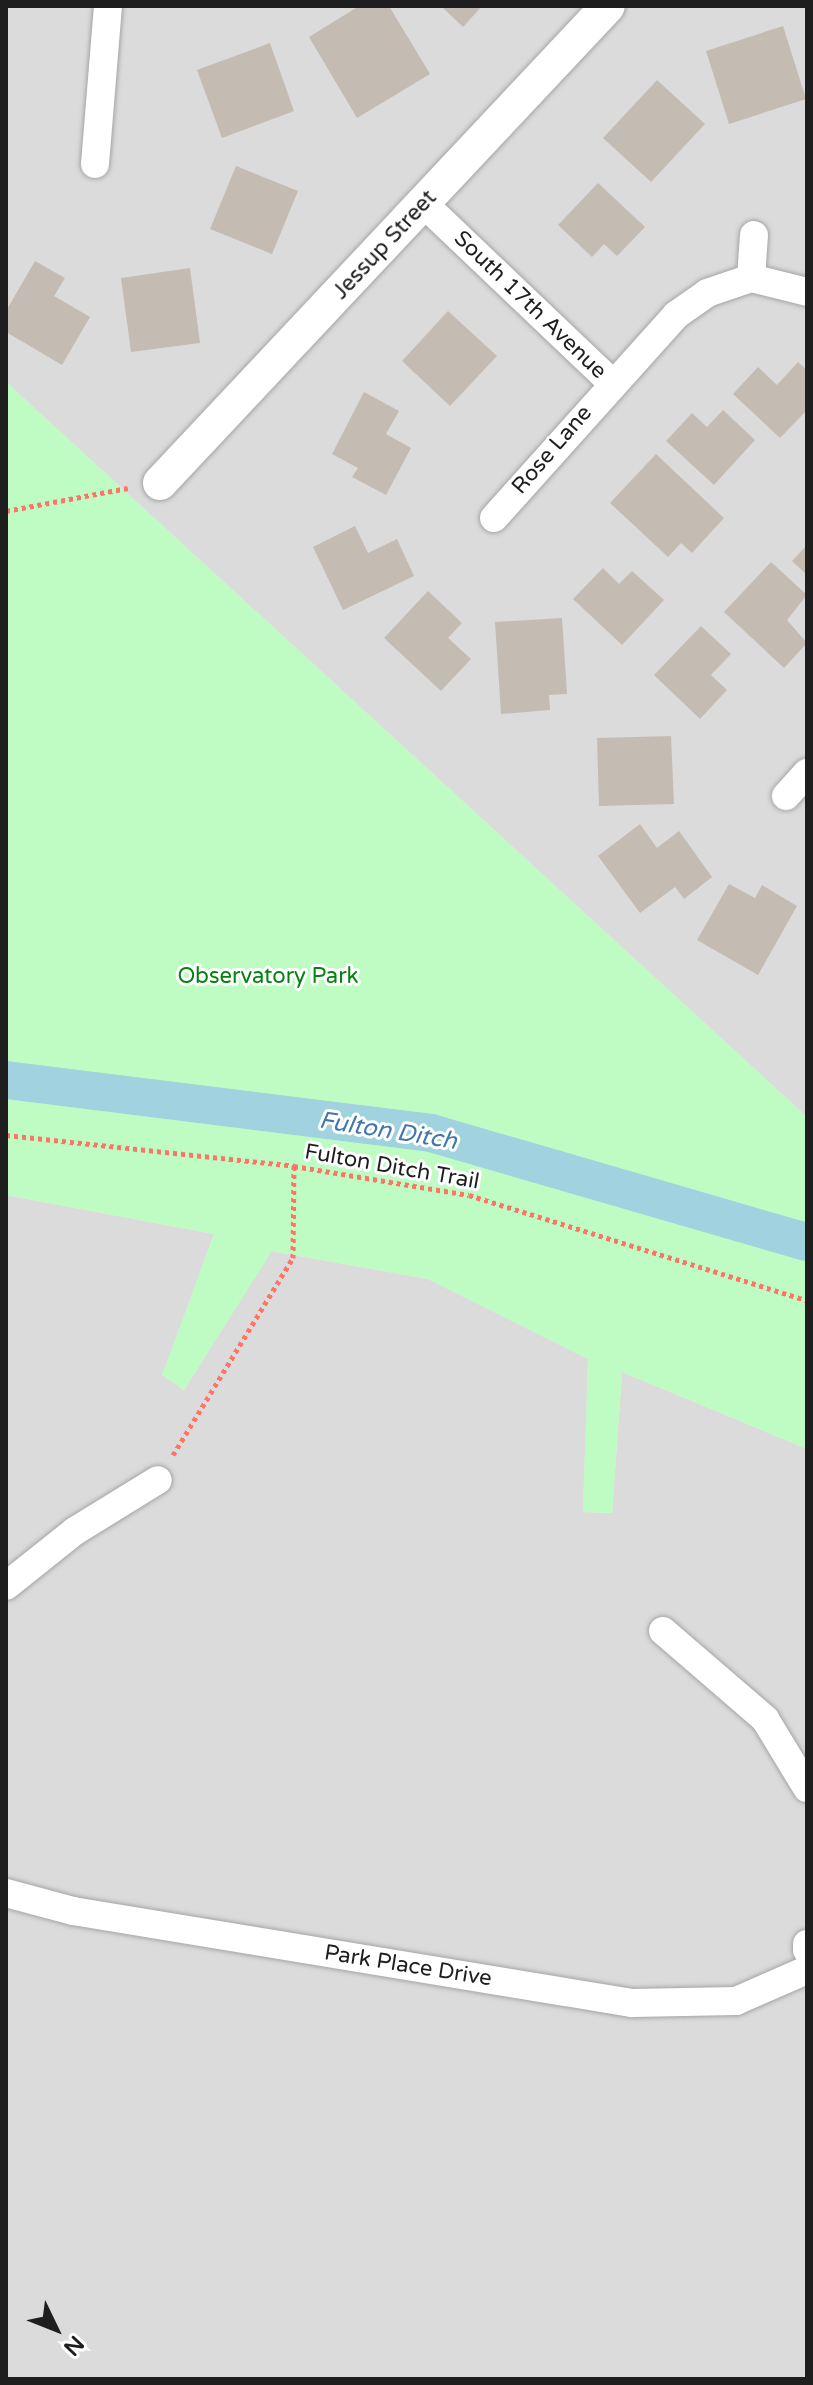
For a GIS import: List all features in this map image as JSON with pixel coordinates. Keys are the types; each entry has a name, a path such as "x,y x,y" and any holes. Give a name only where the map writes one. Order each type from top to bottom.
{"street":[{"path":"95,164 108,6"},
{"name":"Jessup Street","path":"160,483 608,6"},
{"name":"South 17th Avenue","path":"424,204 611,382 676,315 707,293 751,278"},
{"path":"754,235 751,278 807,292"},
{"name":"Rose Lane","path":"494,518 611,382"},
{"path":"786,796 807,773"},
{"path":"6,1586 75,1531 158,1480"},
{"path":"663,1631 765,1719 807,1788"},
{"name":"Park Place Drive","path":"6,1893 73,1911 632,2003 736,2001 807,1970"}],"path":[{"path":"6,511 160,483"},
{"name":"Fulton Ditch Trail","path":"6,1135 294,1166 469,1195 807,1300"},
{"path":"158,1480 293,1258 294,1166"}],"shaded area":[{"path":"6,6 807,6 807,1117 6,382"},
{"path":"6,1195 214,1234 163,1374 184,1390 271,1251 428,1279 588,1359 583,1512 612,1513 622,1372 807,1449 807,2379 6,2379"}],"green space":[{"name":"Observatory Park","path":"6,382 807,1117 807,1449 622,1372 612,1513 583,1512 588,1359 428,1279 272,1251 184,1390 162,1375 214,1234 6,1195"}],"building":[{"path":"359,6 389,6 430,74 357,118 309,37"},
{"path":"441,6 482,6 463,27"},
{"path":"783,26 806,99 729,124 706,51"},
{"path":"270,43 294,111 222,138 197,70"},
{"path":"657,80 705,124 651,182 603,138"},
{"path":"236,166 298,191 272,254 210,229"},
{"path":"598,183 645,227 617,256 604,244 592,257 558,225"},
{"path":"35,261 65,278 54,296 90,317 62,365 6,332 6,311"},
{"path":"190,268 200,343 131,352 121,278"},
{"path":"448,311 497,356 450,406 402,361"},
{"path":"798,362 807,370 807,410 780,438 733,394 758,367 777,385"},
{"path":"364,392 399,411 386,434 411,448 386,495 352,477 358,468 332,454"},
{"path":"723,410 755,440 714,485 666,441 692,413 707,427"},
{"path":"656,454 724,518 692,553 681,543 668,557 610,503"},
{"path":"355,526 368,553 397,539 414,576 343,610 313,547"},
{"path":"807,545 807,575 792,561"},
{"path":"771,562 807,595 787,620 807,643 784,668 724,612"},
{"path":"603,568 619,584 632,571 664,600 622,645 573,599"},
{"path":"428,591 462,623 448,638 471,659 441,691 384,638"},
{"path":"562,618 567,694 549,695 550,710 501,714 495,622"},
{"path":"701,626 731,654 711,675 727,690 700,719 654,675"},
{"path":"671,736 674,804 599,806 597,738"},
{"path":"640,824 657,848 679,831 712,877 684,899 675,887 640,913 598,856"},
{"path":"729,884 755,898 762,885 797,906 758,975 697,940"}],"waterway":[{"name":"Fulton Ditch","path":"6,1080 431,1133 807,1242"}]}
